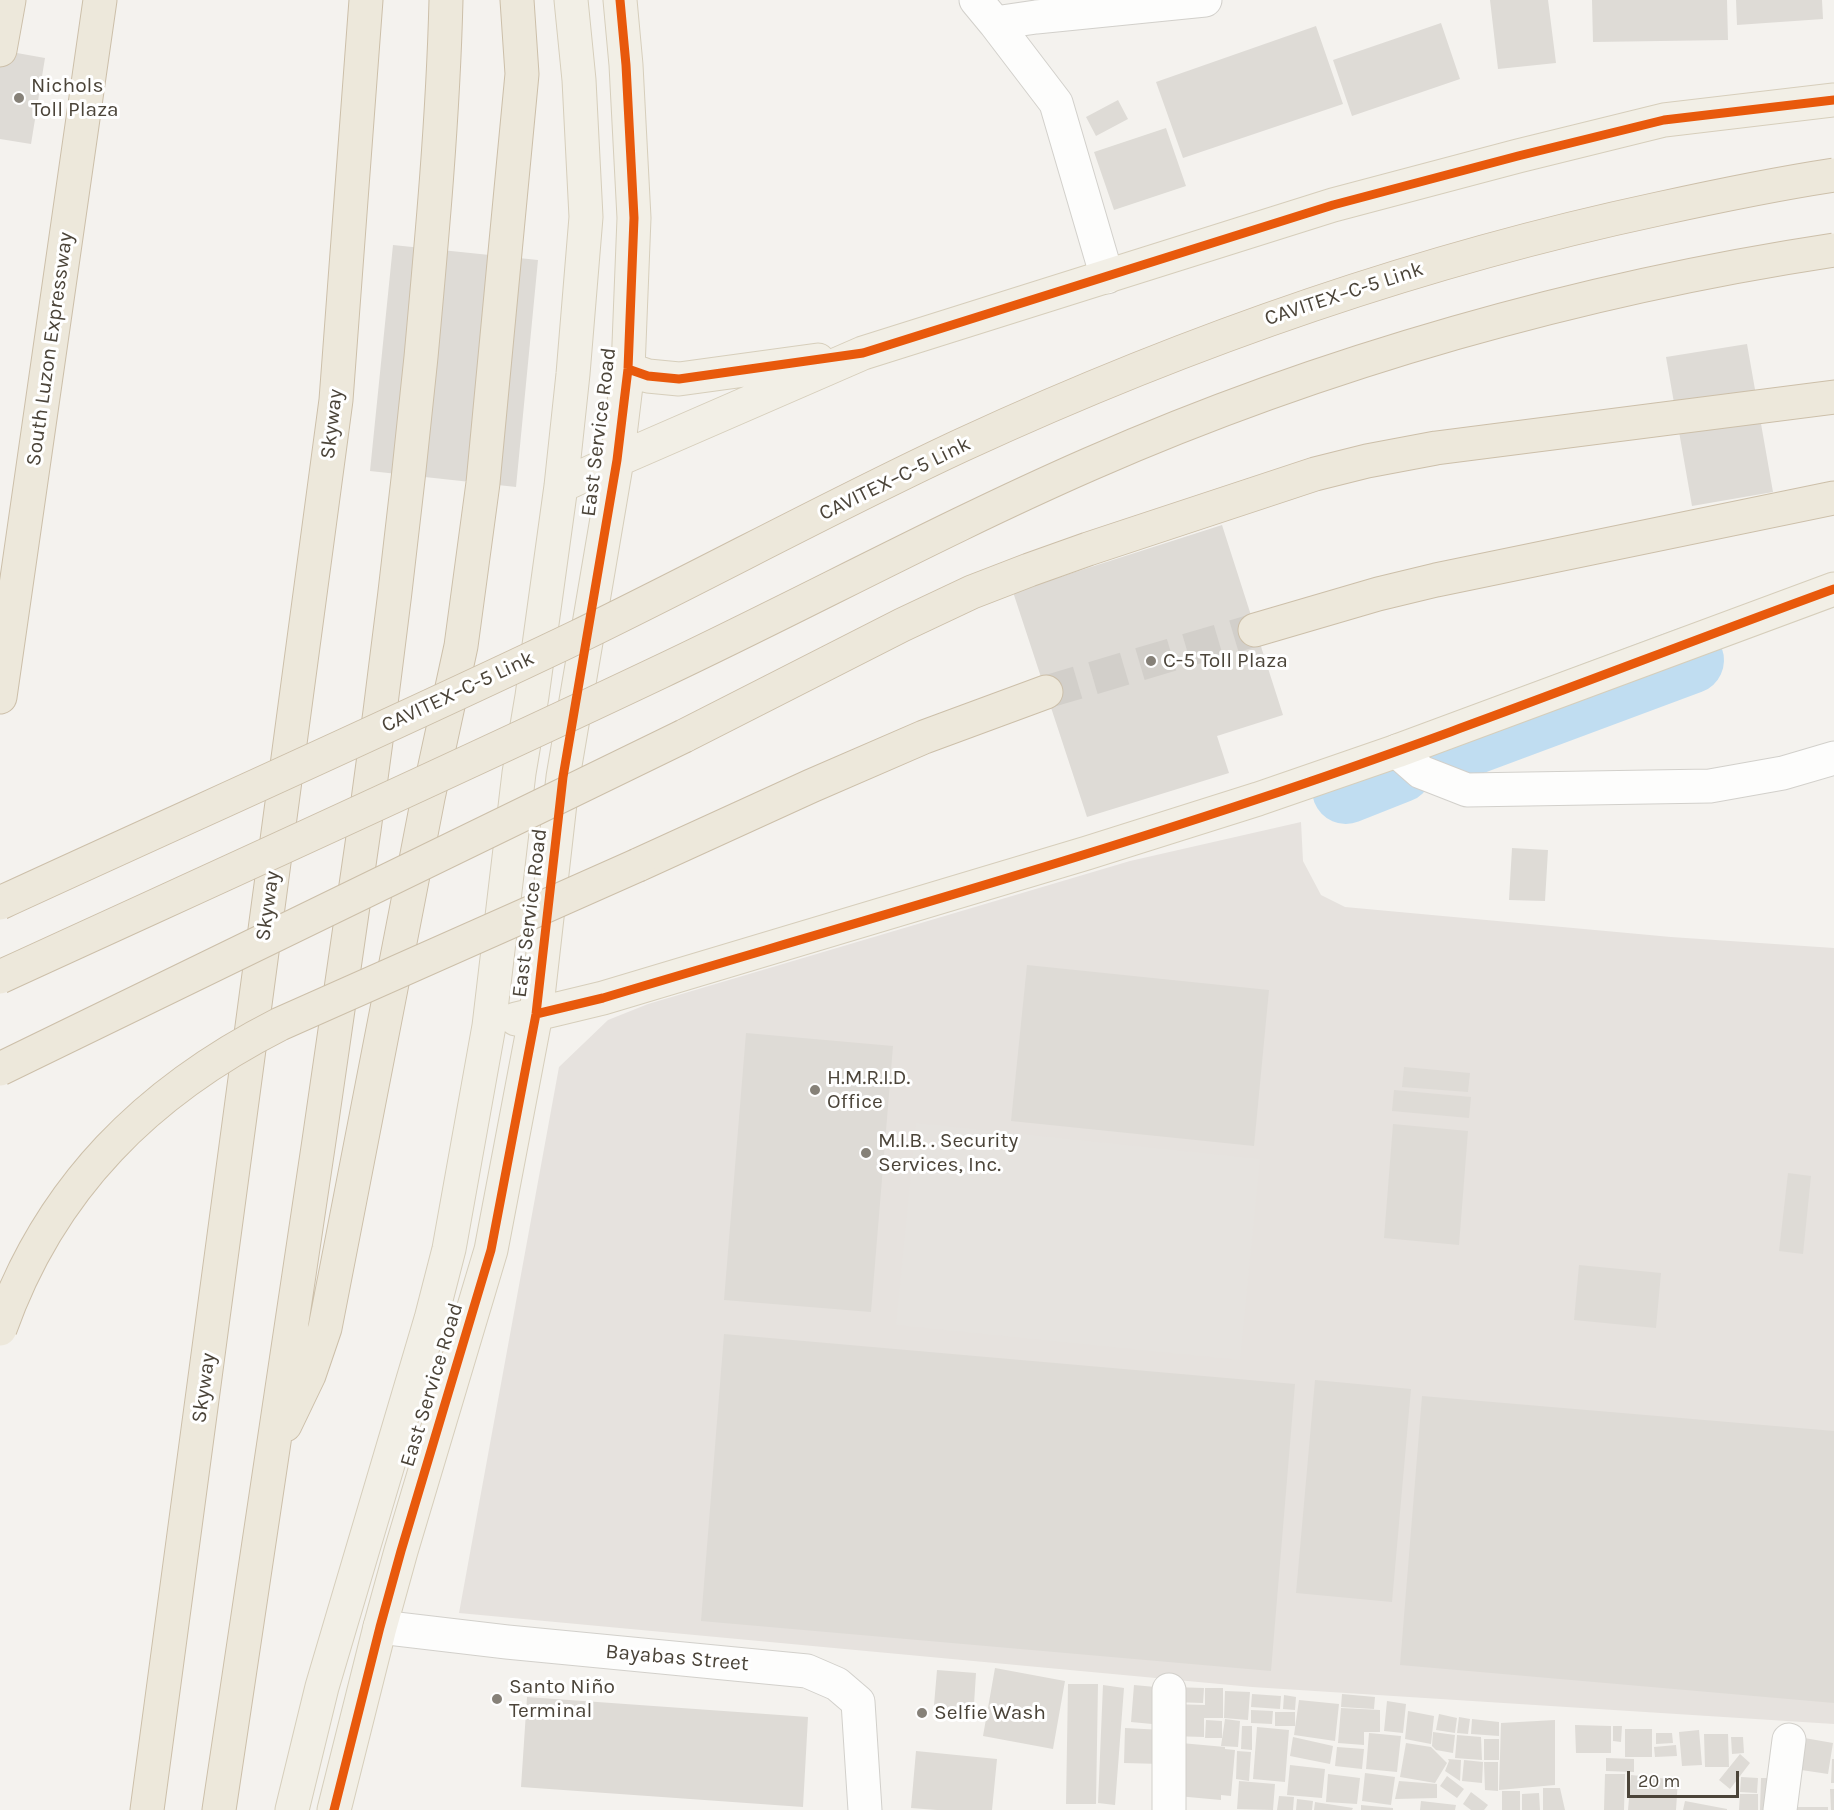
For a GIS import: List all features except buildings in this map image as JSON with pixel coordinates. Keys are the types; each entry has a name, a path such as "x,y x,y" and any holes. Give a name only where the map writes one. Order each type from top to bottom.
{"highway":[{"path":"0,50 9,0"},
{"name":"South Luzon Expressway","path":"0,697 100,0"},
{"name":"Skyway","path":"147,1810 336,400 366,0"},
{"path":"219,1810 334,1040 385,679 409,476 431,249 445,48 446,0"},
{"path":"271,1453 309,1375 325,1328 428,798 460,646 483,483 522,74 517,0"},
{"name":"CAVITEX–C-5 Link","path":"0,903 574,638 961,446 1177,353 1350,291 1571,227 1771,184 1834,175"},
{"path":"0,977 631,686 1024,494 1154,437 1340,369 1529,313 1728,268 1834,250"},
{"path":"0,1070 684,736 902,625 972,592 1029,570 1316,474 1367,461 1436,448 1834,397"},
{"path":"1256,630 1378,594 1436,580 1834,498"},
{"path":"0,1329 7,1308 38,1246 93,1165 143,1114 201,1069 241,1043 280,1023 638,865 810,786 924,737 1046,692"}],"main road":[{"name":"East Service Road","path":"292,1810 322,1687 431,1319 449,1249 489,1026 519,773 561,486 586,217 579,80 571,0"},
{"name":"East Service Road","path":"334,1810 380,1627 490,1250 536,1014 563,777 616,460 628,369 634,218 626,65 620,0"},
{"path":"561,486 863,353 1333,205 1664,120 1834,99"},
{"path":"628,369 648,376 680,379 863,353"},
{"path":"489,1026 603,999 1258,799 1397,751 1834,589"}],"street":[{"path":"985,11 1036,17 1205,0"},
{"path":"985,11 1056,103 1107,276"},
{"path":"1397,751 1421,772 1467,790 1710,786 1783,773 1834,758"},
{"name":"Bayabas Street","path":"380,1627 507,1642 807,1671 837,1684 858,1702 865,1810"},
{"path":"1168,1690 1169,1810"},
{"path":"1780,1810 1789,1740"}],"shaded area":[{"path":"1301,822 1303,861 1321,895 1345,907 1671,937 1834,948 1834,1724 1252,1687 459,1613 559,1067 608,1020 648,1004 1130,861"},
{"path":"916,1123 1260,1159 1240,1360 896,1325"}],"waterway":[{"path":"1427,758 1690,660"},
{"path":"1346,790 1399,769"}],"tunnel":[{"path":"1046,692 1255,630"}],"cycle path":[{"path":"334,1810 401,1551 491,1250 536,1014 563,777 617,460 628,369 634,218 626,65 620,0"},
{"path":"628,369 648,376 679,379 863,353 1333,205 1518,156 1664,120 1834,100"},
{"path":"536,1014 603,998 931,901 1258,799 1475,723 1834,589"}],"place":[{"name":"Nichols Toll Plaza","path":"19,98"},
{"name":"C-5 Toll Plaza","path":"1151,661"},
{"name":"H.M.R.I.D. Office","path":"815,1090"},
{"name":"M.I.B. . Security Services, Inc.","path":"866,1153"},
{"name":"Santo Niño Terminal","path":"497,1699"},
{"name":"Selfie Wash","path":"922,1713"}]}
